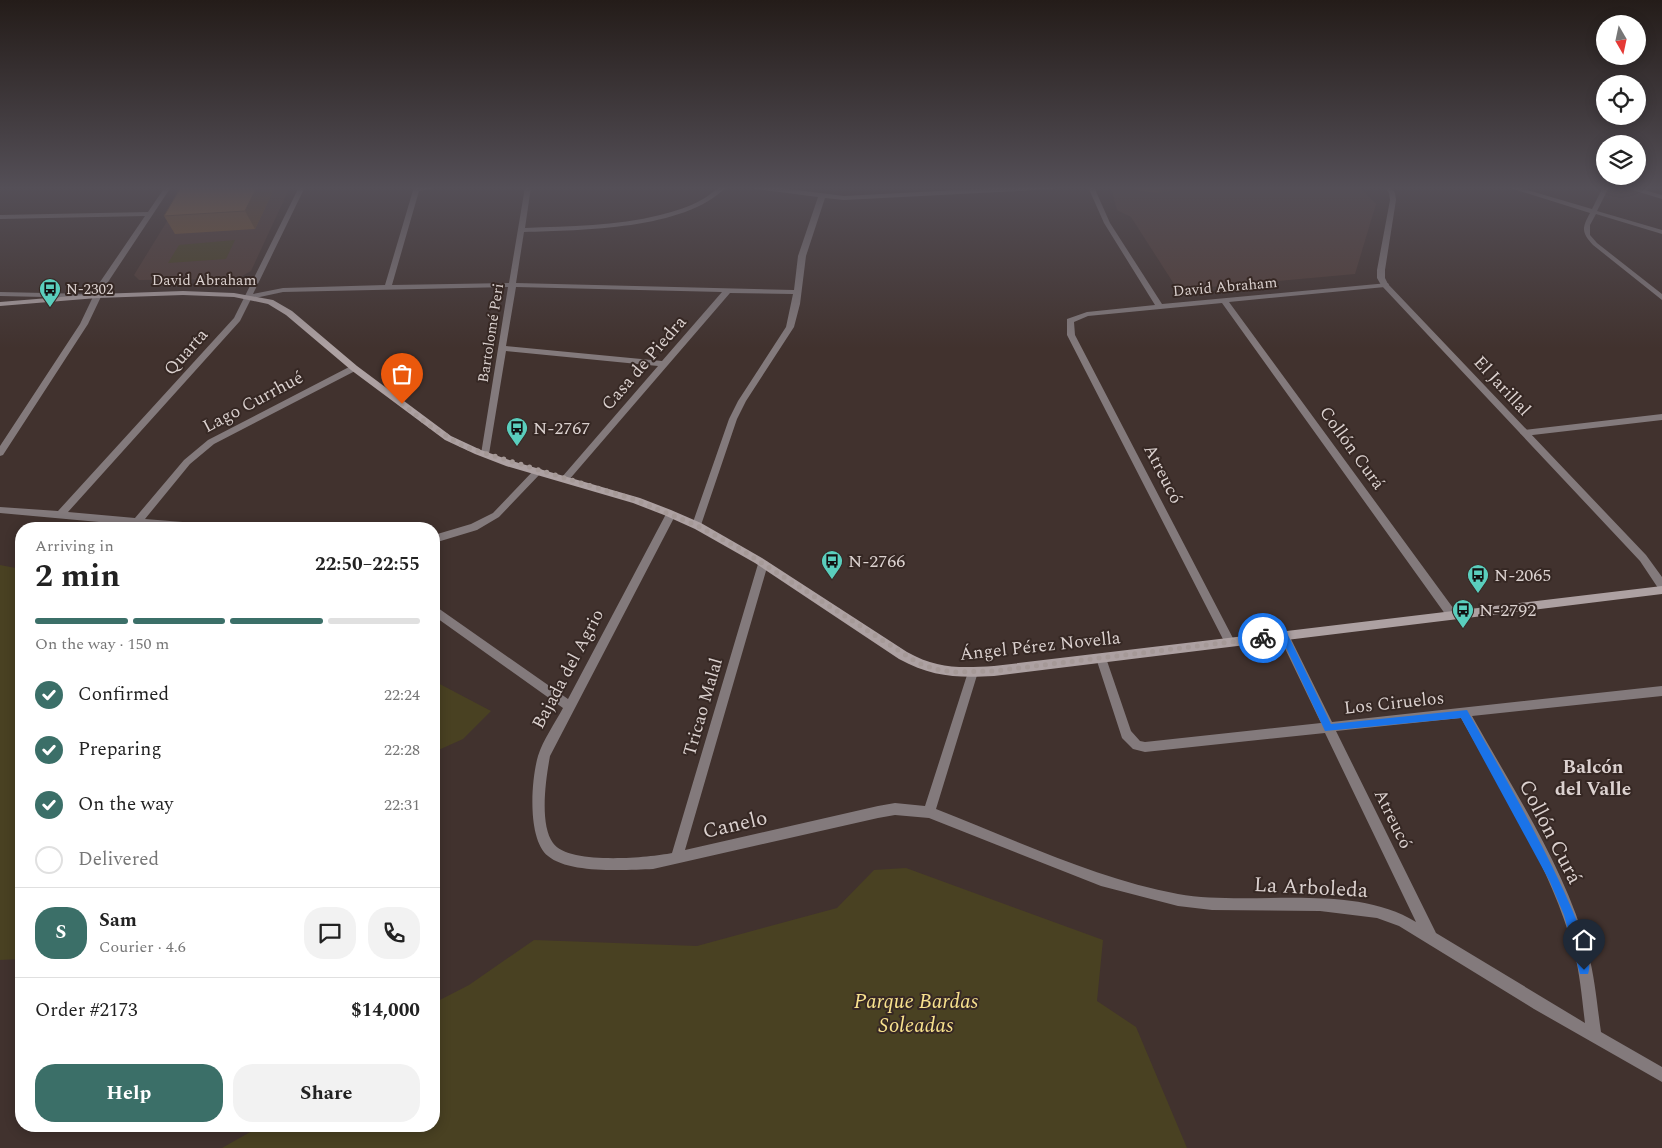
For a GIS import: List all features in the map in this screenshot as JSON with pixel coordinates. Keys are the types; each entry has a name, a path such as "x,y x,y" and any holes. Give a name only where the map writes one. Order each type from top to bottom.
{"main road":[{"name":"David Abraham","path":"0,304 96,296 210,293 250,297"},
{"name":"Ángel Pérez Novella","path":"250,297 270,302 289,313 354,368 448,438 486,454 633,499 696,525 764,564 918,663 935,669 973,672 1662,590"}],"street":[{"path":"0,453 84,324 96,296 133,241"},
{"name":"Quarta","path":"60,515 232,325 250,297 277,241"},
{"path":"388,287 402,241"},
{"name":"Bartolomé Peri","path":"486,454 520,241"},
{"path":"696,525 733,419 742,401 790,327 802,256 807,241"},
{"path":"1118,241 1160,307"},
{"path":"1385,285 1381,278 1381,270 1386,241"},
{"path":"1592,241 1662,298"},
{"name":"David Abraham","path":"250,297 296,289 513,285 797,292"},
{"name":"David Abraham","path":"1070,321 1081,315 1385,285"},
{"name":"El Jarillal","path":"1385,285 1642,558 1662,585"},
{"name":"Casa de Piedra","path":"566,479 727,291"},
{"path":"0,294 96,296"},
{"name":"Collón Curá","path":"1224,301 1452,615"},
{"name":"Atreucó","path":"1070,321 1071,335 1230,642"},
{"path":"503,348 664,364"},
{"name":"Lago Currhué","path":"137,522 188,462 211,442 354,368"},
{"path":"1524,433 1662,417"},
{"path":"440,537 474,527 496,515 538,471"},
{"path":"0,510 137,522"},
{"name":"Bajada del Agrio","path":"550,851 541,830 540,770 549,741 671,514"},
{"name":"Tricao Malal","path":"676,859 764,564"},
{"path":"440,615 568,706"},
{"name":"Atreucó","path":"1284,636 1431,938"},
{"name":"Los Ciruelos","path":"1100,658 1122,725 1131,740 1137,745 1155,747 1662,692"},
{"path":"929,812 973,672"},
{"name":"Collón Curá","path":"1464,713 1536,843 1570,914 1582,954 1594,1036"},
{"name":"Canelo","path":"550,851 560,857 572,860 630,864 676,859 895,809 929,812"},
{"name":"La Arboleda","path":"929,812 1101,880 1140,892 1178,900 1212,904 1320,905 1376,911 1403,921 1662,1075"}],"shaded area":[{"path":"155,241 265,241 251,271 237,279 139,280 134,275"},
{"path":"1146,241 1365,241 1355,274 1188,289 1174,284"}],"green space":[{"path":"235,241 226,259 168,263 179,245"},
{"path":"0,565 15,568 15,959 0,960"},
{"path":"440,684 491,711 463,739 440,749"},
{"name":"Parque Bardas Soleadas","path":"906,868 1103,940 1097,1001 1136,1027 1187,1148 222,1148 250,1132 440,1132 440,1000 469,985 534,940 697,946 837,908 874,870"}],"way so far":[{"path":"402,404 433,428 465,447 633,499 696,525 740,549 901,654 935,669 954,672 994,671 1263,638"}],"place":[{"name":"N-2302","path":"50,308"},
{"name":"N-2767","path":"517,447"},
{"name":"N-2766","path":"832,580"},
{"name":"N-2065","path":"1478,594"},
{"name":"N-2792","path":"1463,629"}],"district":[{"name":"Balcón del Valle","path":"1593,778"}],"route":[{"path":"1263,638 1284,636 1329,728 1464,713 1554,878 1570,914 1582,954 1584,970"}]}
